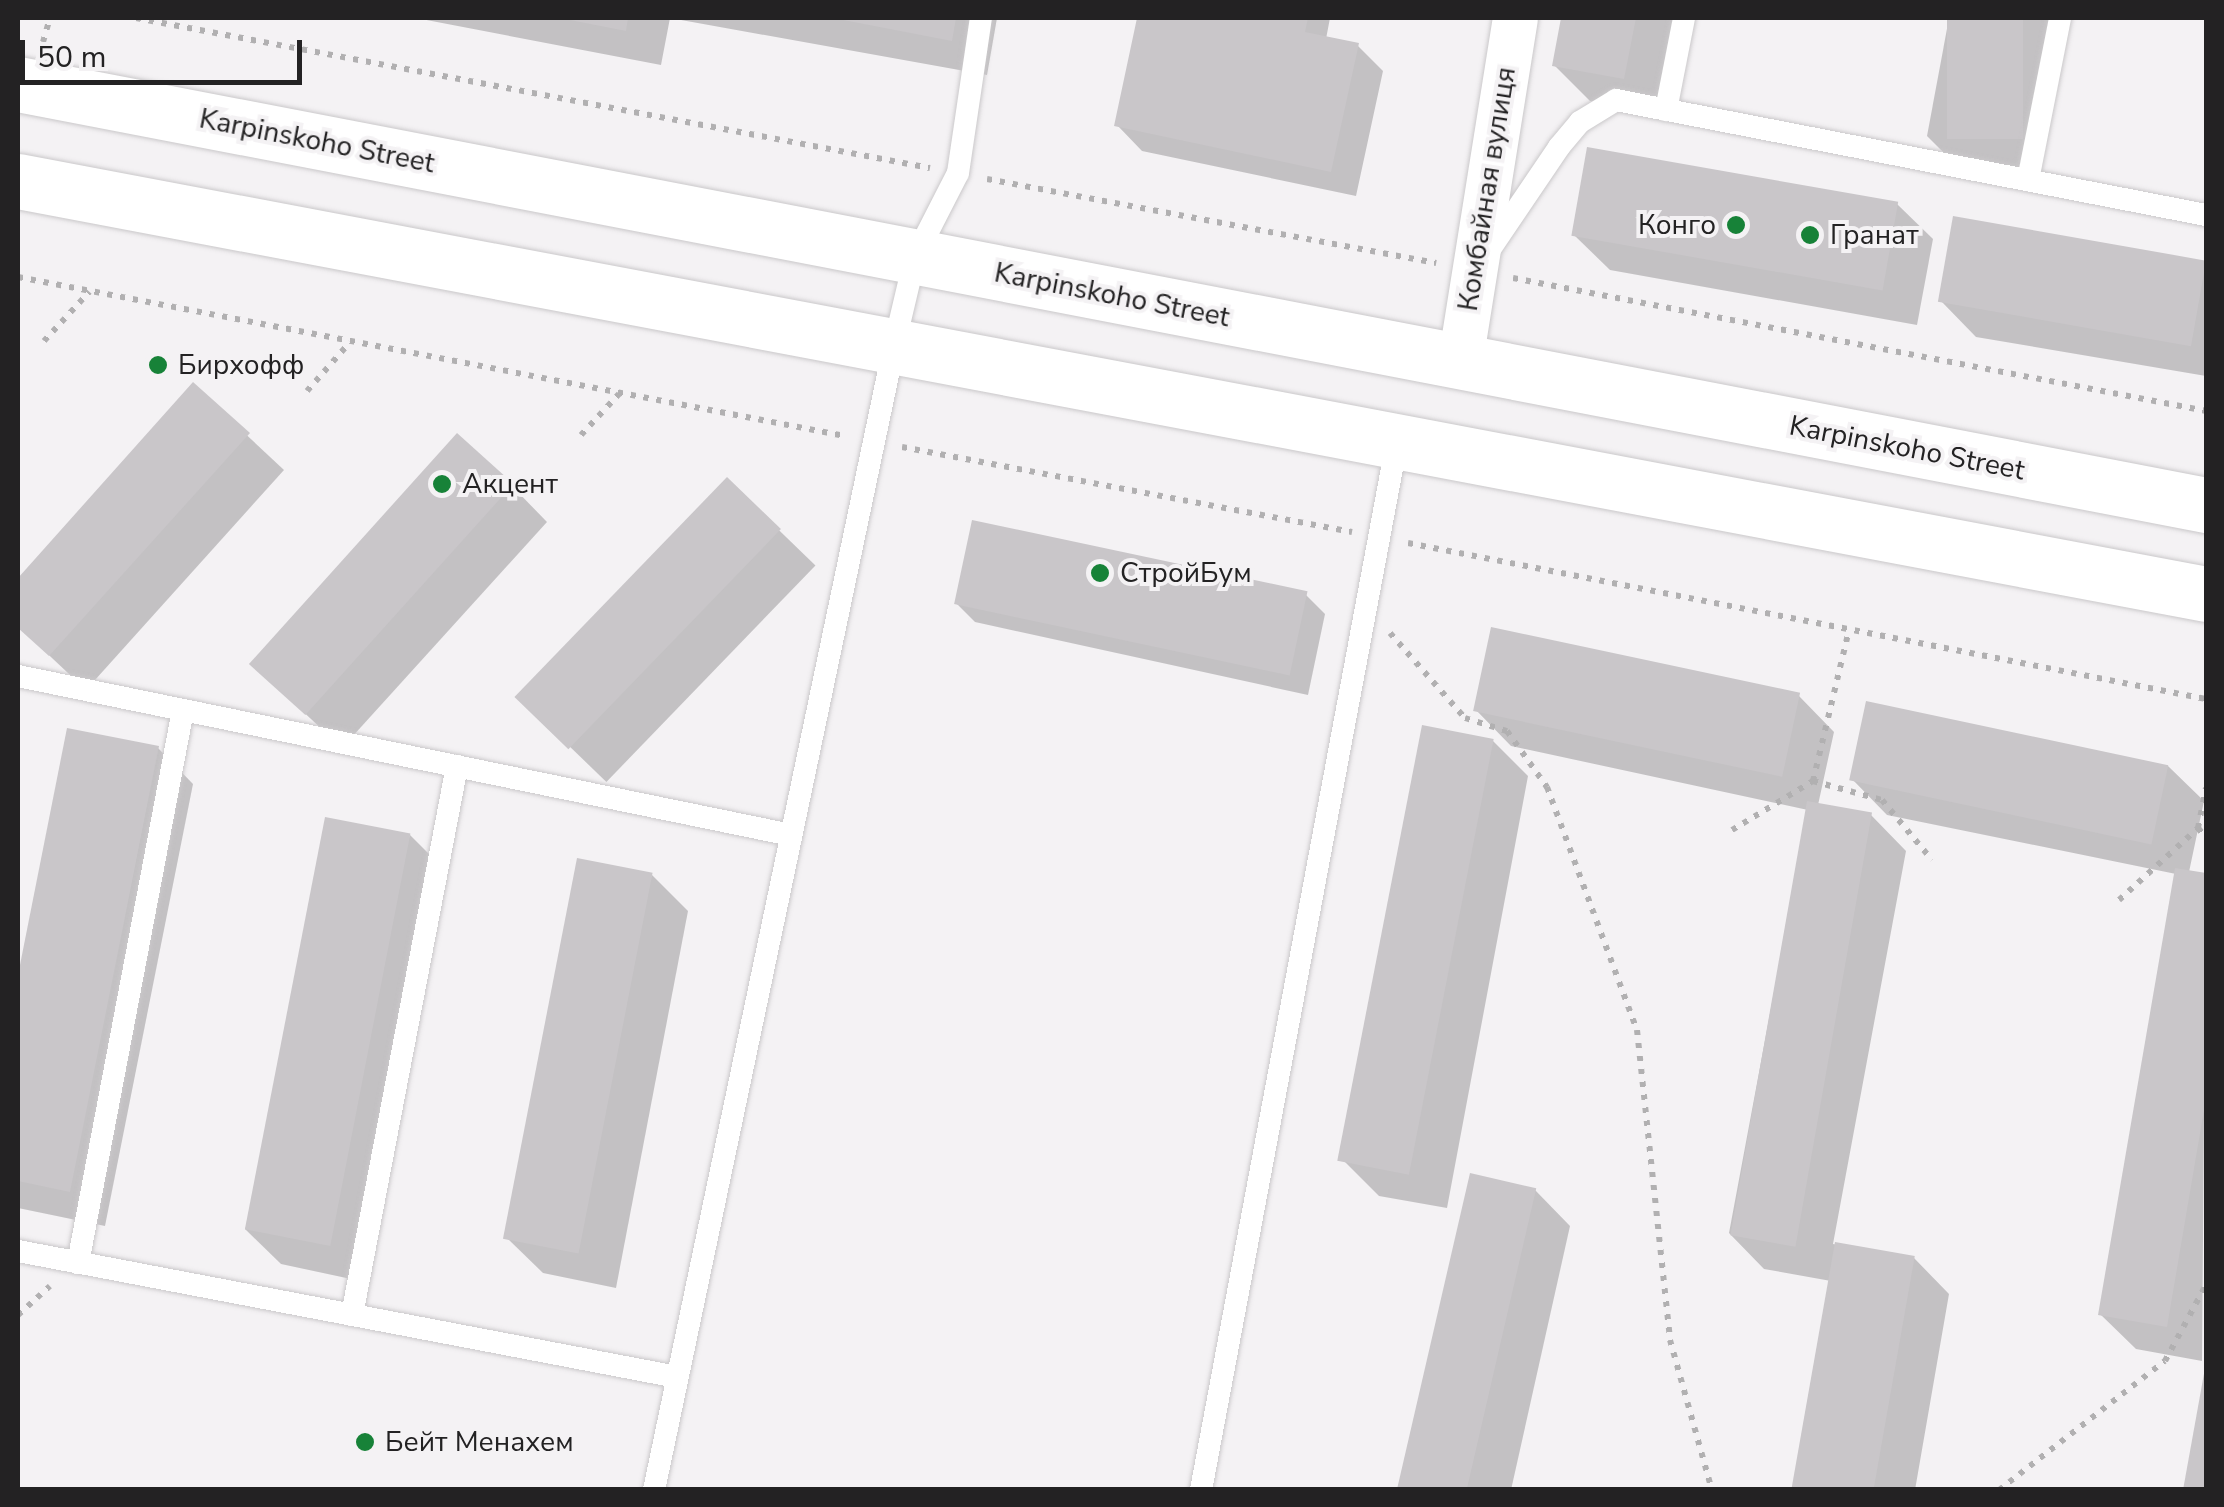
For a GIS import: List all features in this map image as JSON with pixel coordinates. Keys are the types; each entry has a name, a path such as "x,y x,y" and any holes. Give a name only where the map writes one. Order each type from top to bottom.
{"street":[{"name":"Комбайная вулиця","path":"1460,362 1516,18"},
{"name":"Karpinskoho Street","path":"18,84 2206,505"},
{"path":"18,181 2206,594"}],"lane":[{"path":"654,1490 894,346 915,257 958,174 981,18"},
{"path":"1666,110 1684,18"},
{"path":"2028,180 2060,18"},
{"path":"1474,270 1580,122 1616,100 2206,215"},
{"path":"1201,1490 1397,442"},
{"path":"18,676 791,835"},
{"path":"78,1262 183,710"},
{"path":"352,1315 457,766"},
{"path":"18,1250 677,1378"}],"path":[{"path":"136,18 2206,411"},
{"path":"18,277 1379,537 1848,634 2206,700"},
{"path":"44,341 90,291"},
{"path":"307,391 351,341"},
{"path":"581,435 620,393"},
{"path":"1366,606 1465,718 1507,731 1547,787 1637,1030 1670,1340 1712,1490"},
{"path":"1732,830 1813,781 1848,634"},
{"path":"1813,781 1882,800 1932,860"},
{"path":"2119,900 2198,828 2206,788"},
{"path":"2198,828 2206,838"},
{"path":"1999,1490 2165,1361 2206,1285"}],"building":[{"path":"560,18 628,18 626,31"},
{"path":"833,18 956,18 952,41"},
{"path":"1137,18 1308,18 1305,32 1359,43 1331,172 1114,126"},
{"path":"1561,18 1636,18 1624,79 1552,66"},
{"path":"1947,18 2023,18 2023,139 1947,139"},
{"path":"1587,147 1898,202 1883,291 1571,236"},
{"path":"1953,216 2206,261 2191,346 1938,302"},
{"path":"193,382 250,433 49,656 18,628 18,578"},
{"path":"457,433 513,484 305,715 249,664"},
{"path":"727,477 781,529 568,749 514,697"},
{"path":"972,520 1308,591 1290,675 954,604"},
{"path":"1491,627 1800,693 1782,777 1473,711"},
{"path":"1866,701 2168,765 2151,844 1849,780"},
{"path":"1422,725 1494,739 1409,1175 1337,1161"},
{"path":"67,728 159,746 70,1192 18,1181 18,975"},
{"path":"1807,801 1872,812 1795,1247 1730,1235"},
{"path":"325,817 410,834 330,1246 245,1229"},
{"path":"577,858 653,873 579,1254 503,1239"},
{"path":"2175,868 2206,873 2206,1098 2167,1327 2098,1315"},
{"path":"1470,1173 1536,1188 1467,1490 1397,1490"},
{"path":"1835,1242 1915,1256 1874,1490 1791,1490"},
{"path":"2205,1368 2206,1490 2183,1490"}],"place":[{"name":"Конго","path":"1736,225"},
{"name":"Гранат","path":"1810,235"},
{"name":"Бирхофф","path":"158,365"},
{"name":"Акцент","path":"442,484"},
{"name":"СтройБум","path":"1100,573"},
{"name":"Бейт Менахем","path":"365,1442"}]}
